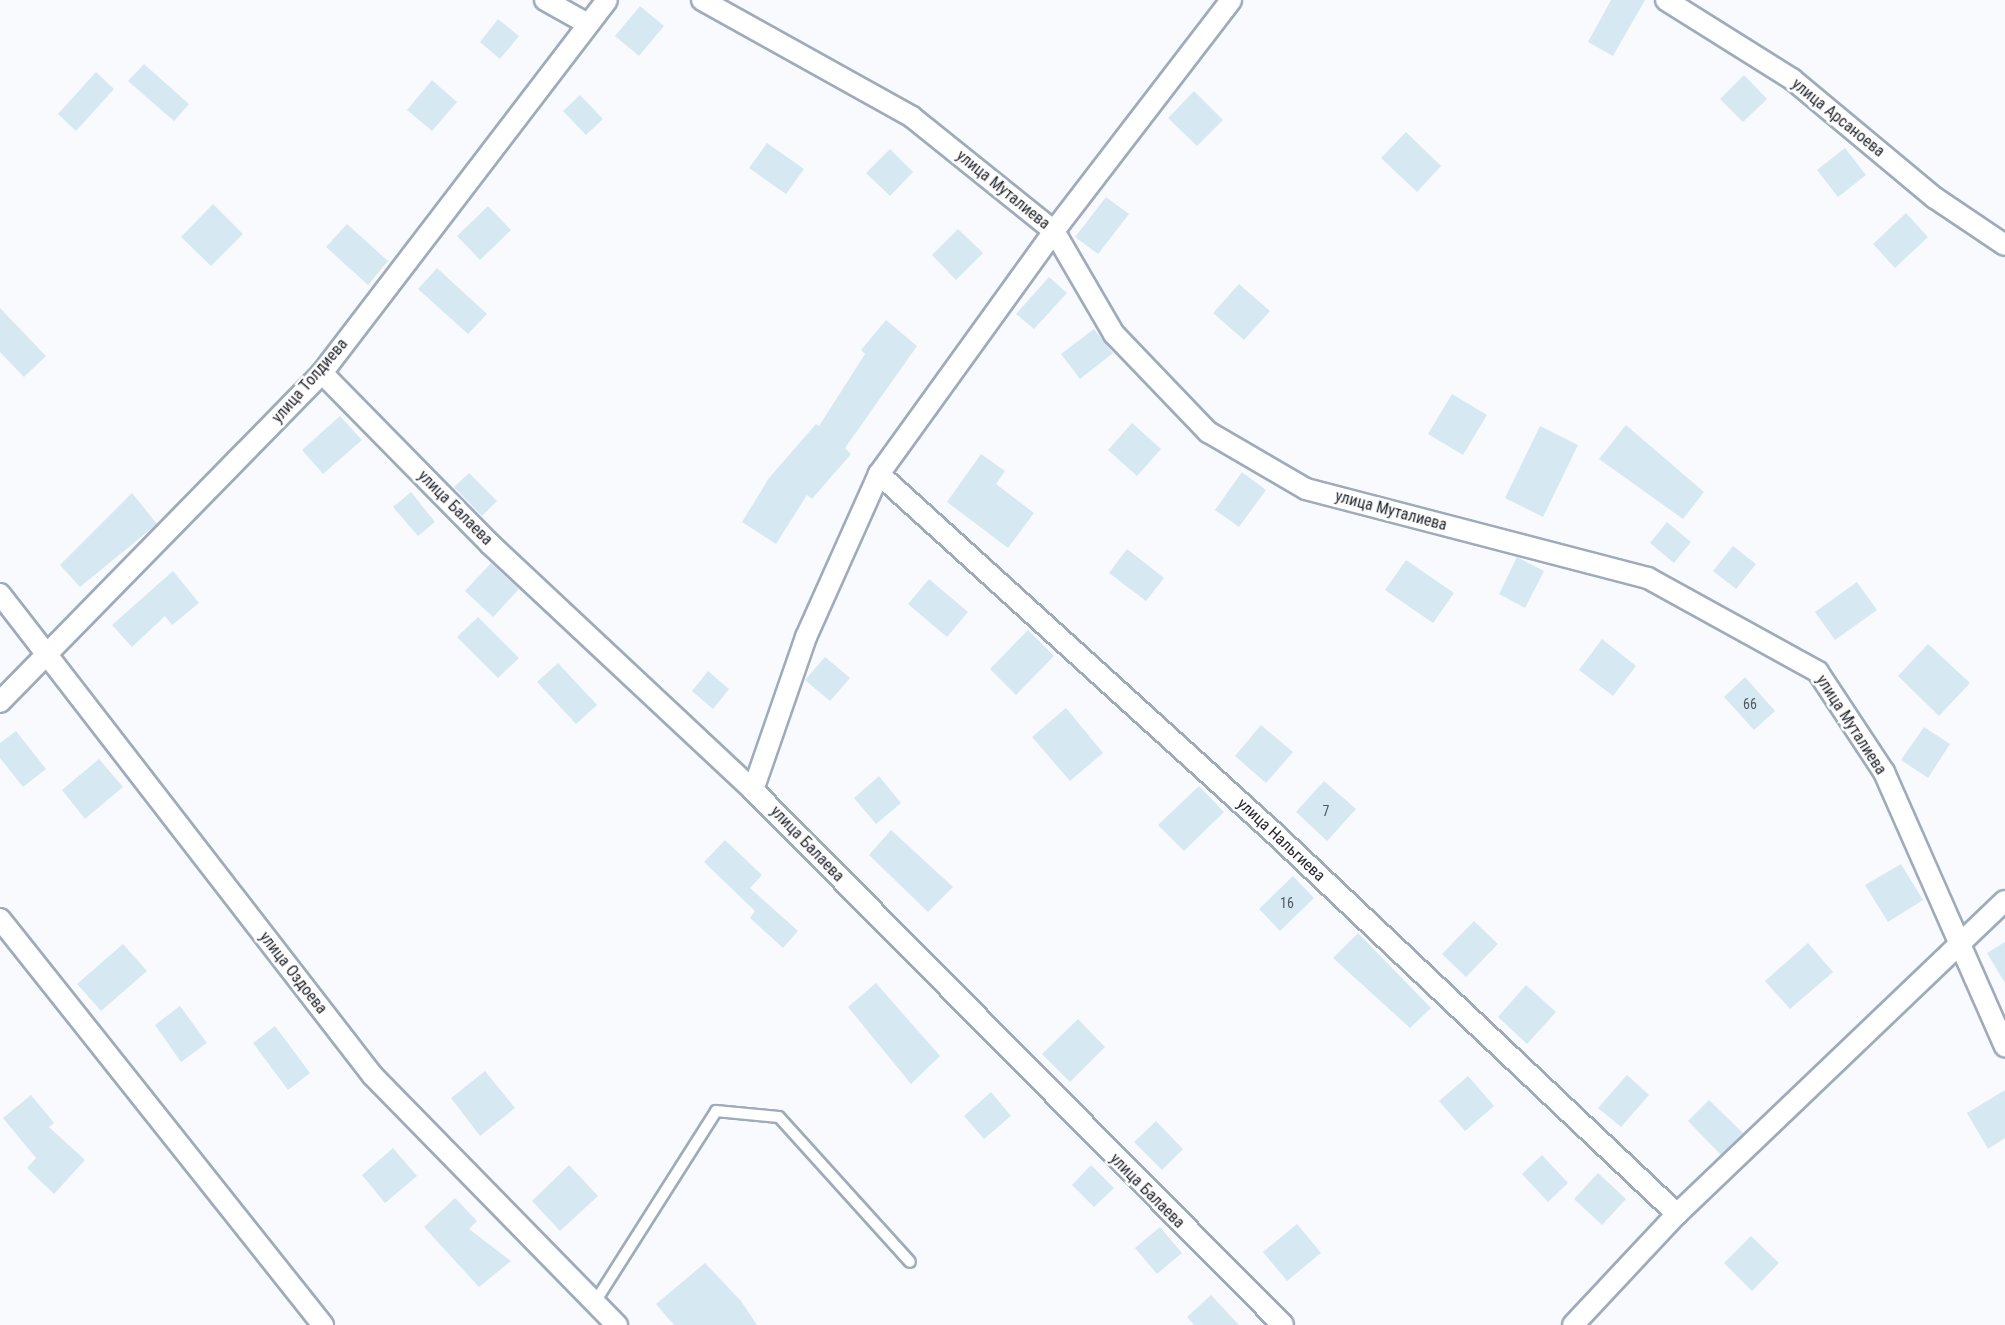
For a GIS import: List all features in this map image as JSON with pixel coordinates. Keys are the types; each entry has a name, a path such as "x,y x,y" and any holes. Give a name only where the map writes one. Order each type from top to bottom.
{"street":[{"path":"545,0 586,23"},
{"name":"улица Толдиева","path":"0,702 49,656 322,373 586,23 607,0"},
{"name":"улица Муталиева","path":"702,0 912,117 1054,231 1114,334 1200,424 1306,489 1648,578 1818,672 1884,772 2005,1046"},
{"path":"753,790 806,637 879,474 1054,231 1231,0"},
{"name":"улица Арсаноева","path":"1666,0 1792,79 1935,198 2005,245"},
{"name":"улица Балаева","path":"322,373 490,544 753,790 1283,1325"},
{"name":"улица Нальгиева","path":"879,474 1273,832 1677,1214"},
{"name":"улица Оздоева","path":"0,594 373,1076 617,1325"},
{"path":"1573,1325 1677,1214 2005,901"},
{"path":"0,919 323,1325"}],"lane":[{"path":"595,1302 716,1111 779,1117 910,1262"}],"building":[{"path":"1611,0 1645,0 1613,56 1588,42"},
{"path":"640,6 664,26 639,56 615,36"},
{"path":"498,19 519,36 500,59 480,42"},
{"path":"144,64 189,104 174,121 128,81"},
{"path":"96,72 114,89 76,131 58,114"},
{"path":"1744,75 1767,99 1743,122 1720,99"},
{"path":"432,80 457,102 432,131 407,110"},
{"path":"1194,91 1223,120 1197,146 1168,118"},
{"path":"580,95 603,119 586,135 563,111"},
{"path":"1406,132 1441,166 1417,192 1381,158"},
{"path":"767,143 804,169 786,194 749,168"},
{"path":"1845,148 1866,175 1838,197 1817,170"},
{"path":"890,149 913,172 890,196 866,173"},
{"path":"1106,197 1129,214 1098,254 1075,237"},
{"path":"213,204 243,234 211,266 181,237"},
{"path":"488,206 511,230 480,260 457,236"},
{"path":"1906,213 1928,237 1895,268 1873,244"},
{"path":"347,224 388,261 368,285 326,247"},
{"path":"958,229 983,253 956,280 932,255"},
{"path":"437,268 487,314 468,334 418,289"},
{"path":"1049,277 1067,293 1034,329 1016,314"},
{"path":"1239,284 1270,311 1244,340 1213,313"},
{"path":"0,308 46,356 24,377 0,352"},
{"path":"886,320 917,346 845,448 851,454 812,499 807,495 776,544 742,522 769,478 816,424 819,426 865,354 861,350"},
{"path":"1094,329 1113,353 1080,379 1061,354"},
{"path":"1452,394 1487,415 1463,455 1428,434"},
{"path":"340,416 362,440 323,474 302,450"},
{"path":"1132,423 1161,449 1137,476 1108,450"},
{"path":"1626,425 1704,492 1683,519 1599,459"},
{"path":"1540,426 1578,445 1543,517 1505,498"},
{"path":"981,454 1005,471 996,484 1034,513 1008,548 947,502"},
{"path":"1242,472 1266,490 1239,527 1215,510"},
{"path":"469,473 497,501 482,516 454,487"},
{"path":"411,492 435,522 418,536 393,507"},
{"path":"132,493 157,524 80,587 60,565"},
{"path":"1667,522 1691,542 1674,563 1650,543"},
{"path":"1733,546 1756,564 1736,589 1713,571"},
{"path":"1127,549 1164,578 1146,601 1109,573"},
{"path":"1517,557 1544,571 1525,608 1499,594"},
{"path":"1406,560 1454,593 1433,623 1385,590"},
{"path":"491,563 519,589 493,617 465,591"},
{"path":"173,571 199,603 172,625 165,616 132,647 112,625"},
{"path":"929,579 968,612 947,637 908,604"},
{"path":"1857,582 1877,610 1835,640 1815,612"},
{"path":"478,617 519,658 498,678 457,637"},
{"path":"1028,630 1054,656 1016,695 990,669"},
{"path":"1602,639 1636,666 1613,696 1579,670"},
{"path":"1928,644 1970,683 1939,716 1898,676"},
{"path":"825,657 850,678 830,701 805,680"},
{"path":"558,663 597,705 576,724 537,682"},
{"path":"708,671 729,689 713,709 692,691"},
{"path":"1745,677 1775,711 1754,730 1724,697"},
{"path":"1066,708 1103,753 1070,781 1032,737"},
{"path":"1261,725 1293,752 1266,783 1235,756"},
{"path":"1924,727 1950,744 1928,778 1901,760"},
{"path":"16,731 46,769 23,787 0,758 0,743"},
{"path":"99,759 123,787 85,819 62,790"},
{"path":"879,776 901,803 876,824 854,798"},
{"path":"1324,781 1356,809 1327,841 1296,812"},
{"path":"1199,786 1224,812 1184,851 1158,825"},
{"path":"891,830 953,887 928,912 869,855"},
{"path":"725,840 762,875 750,888 798,931 783,948 750,918 755,911 704,862"},
{"path":"1901,864 1923,900 1888,922 1865,885"},
{"path":"1293,876 1314,898 1280,931 1259,909"},
{"path":"1474,921 1498,944 1466,977 1442,954"},
{"path":"1358,933 1431,1008 1410,1028 1333,958"},
{"path":"2005,942 2005,983 1987,953"},
{"path":"1808,943 1833,972 1790,1009 1765,981"},
{"path":"123,944 147,971 101,1011 77,984"},
{"path":"876,983 940,1056 911,1084 848,1007"},
{"path":"1526,985 1556,1012 1527,1044 1498,1017"},
{"path":"180,1006 207,1043 181,1062 155,1025"},
{"path":"1078,1019 1105,1047 1070,1082 1042,1054"},
{"path":"275,1026 310,1073 288,1090 253,1043"},
{"path":"485,1071 515,1108 480,1136 451,1098"},
{"path":"1627,1075 1649,1095 1621,1127 1598,1108"},
{"path":"1468,1076 1494,1106 1465,1131 1439,1101"},
{"path":"2005,1090 2005,1138 1988,1149 1967,1113"},
{"path":"991,1092 1011,1116 984,1139 964,1116"},
{"path":"31,1095 54,1123 49,1127 85,1160 54,1194 27,1168 36,1158 3,1118"},
{"path":"1709,1100 1743,1133 1721,1155 1688,1121"},
{"path":"1156,1121 1183,1149 1162,1170 1134,1142"},
{"path":"393,1148 417,1176 385,1203 362,1175"},
{"path":"1542,1155 1568,1183 1548,1202 1522,1174"},
{"path":"569,1165 598,1196 560,1231 532,1201"},
{"path":"1091,1165 1114,1188 1094,1207 1072,1185"},
{"path":"1598,1173 1626,1199 1602,1225 1574,1199"},
{"path":"455,1198 477,1221 469,1229 511,1261 479,1287 424,1227"},
{"path":"1297,1224 1321,1253 1287,1281 1263,1252"},
{"path":"1160,1227 1182,1253 1157,1274 1135,1248"},
{"path":"1751,1236 1779,1263 1752,1291 1724,1263"},
{"path":"705,1263 741,1301 757,1325 674,1325 656,1304"},
{"path":"1211,1295 1239,1325 1194,1325 1187,1317"}]}
